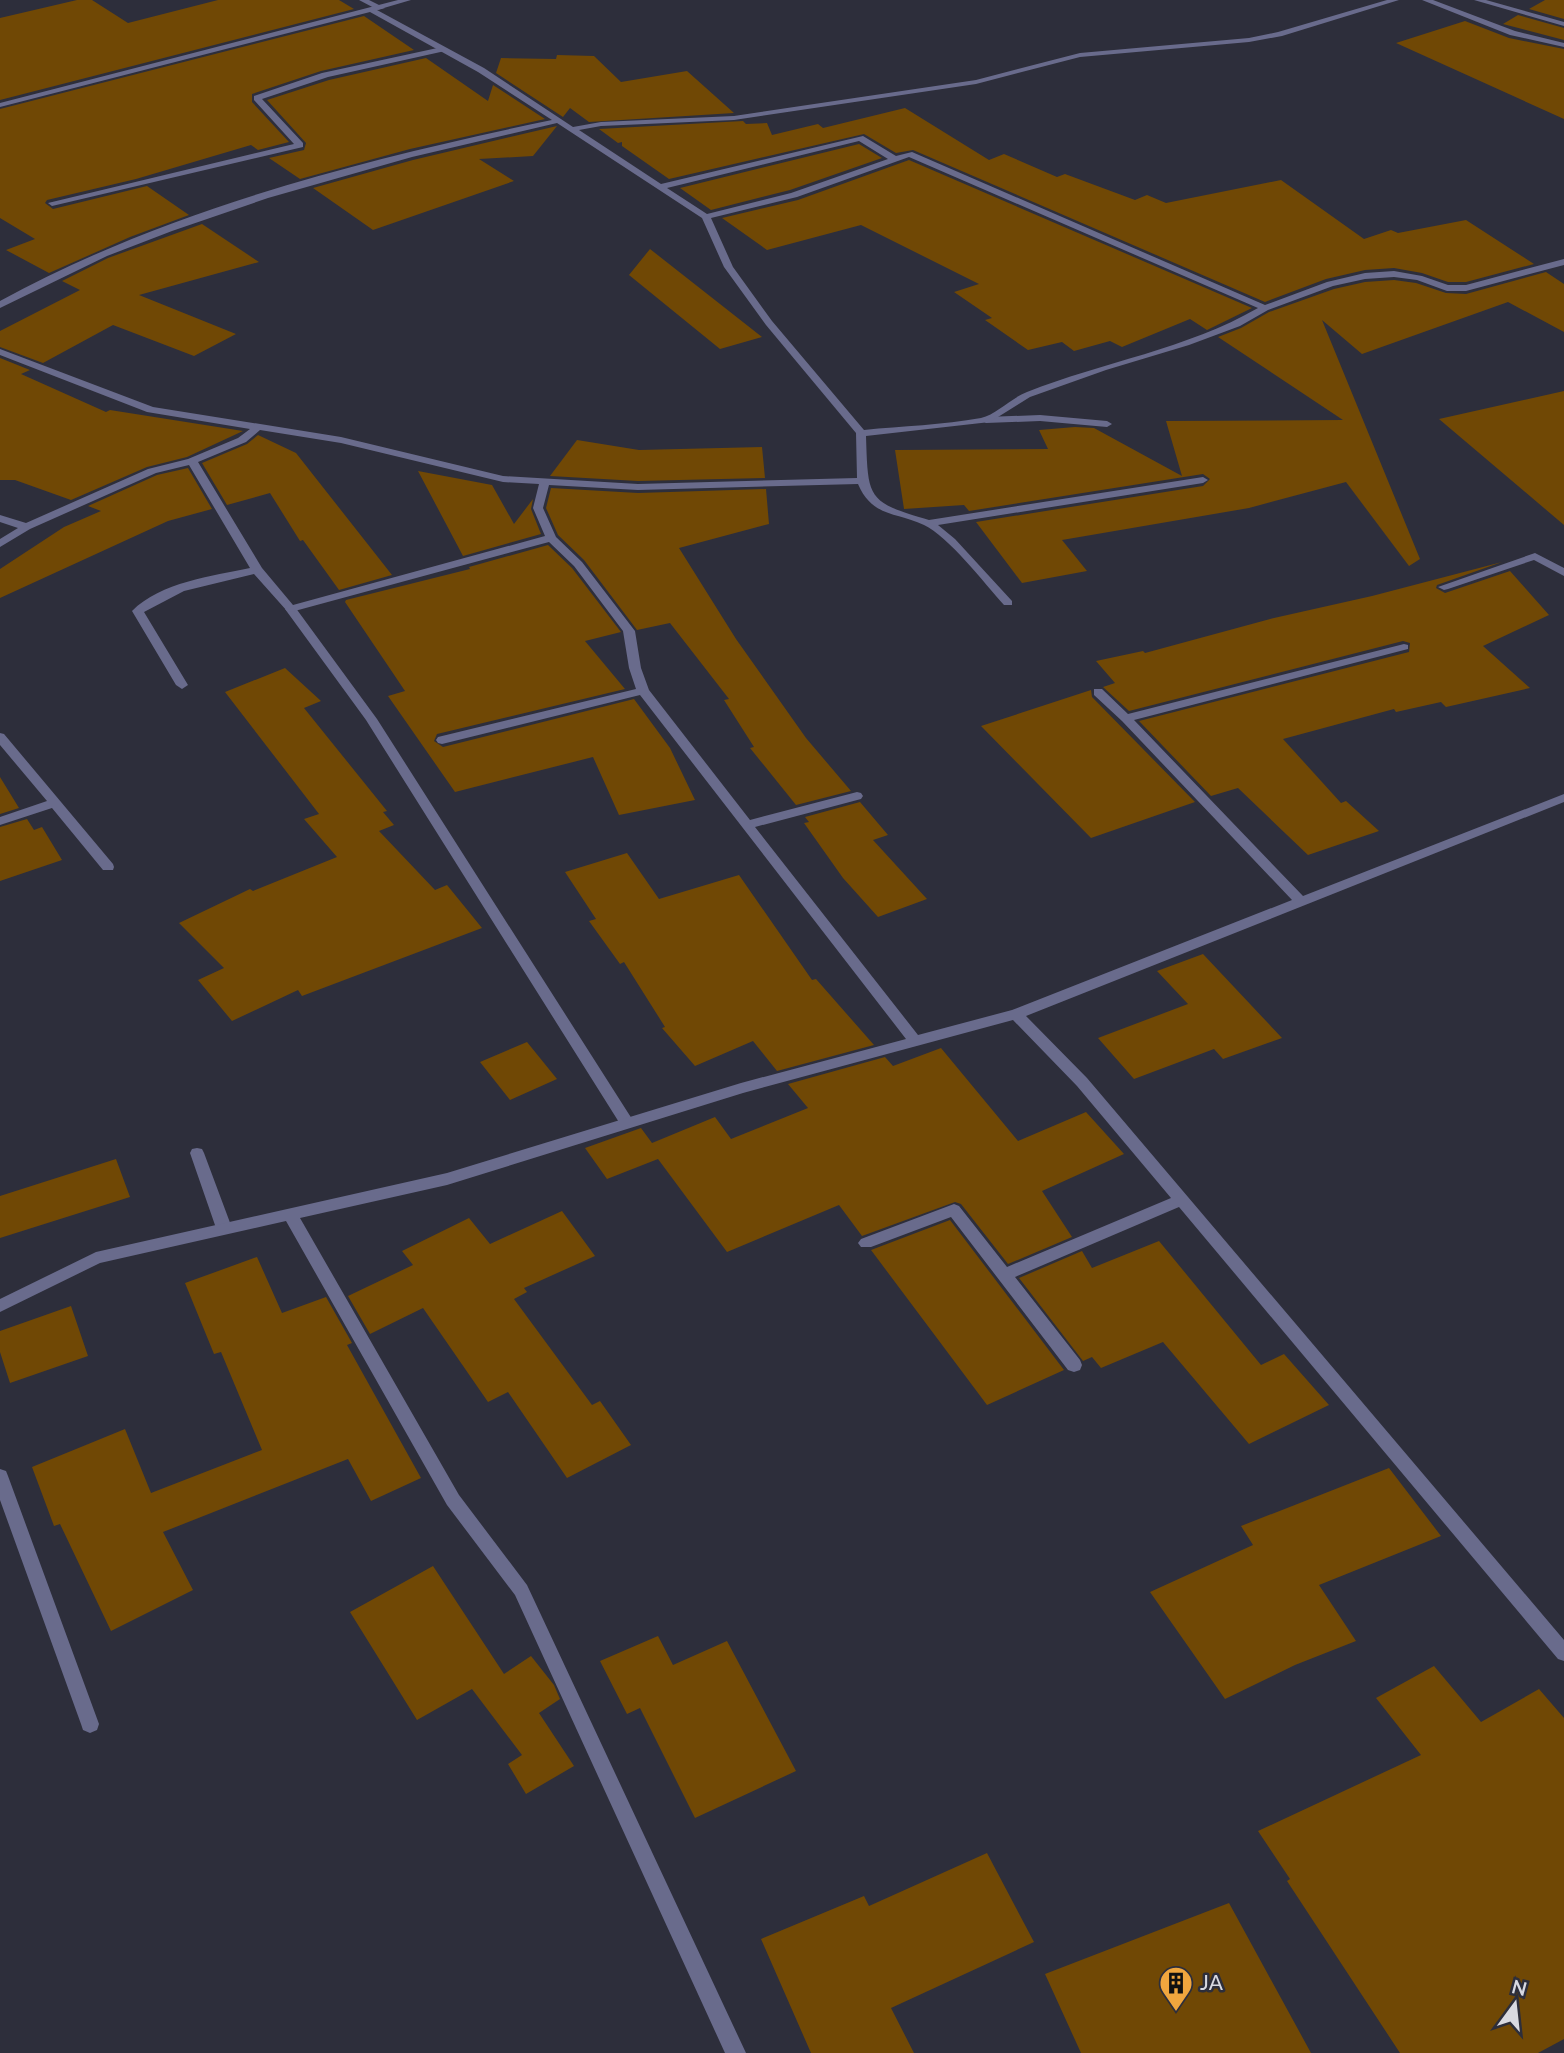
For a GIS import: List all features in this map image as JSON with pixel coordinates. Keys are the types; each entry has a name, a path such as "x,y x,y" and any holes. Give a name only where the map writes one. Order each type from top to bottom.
{"street":[{"path":"363,0 481,70 706,217 729,267 761,312 861,433 862,481 869,497 891,512 929,523 951,541 1008,603"},
{"path":"0,105 407,0"},
{"path":"574,129 601,124 734,118 788,111 976,82 1080,55 1249,40 1279,34 1395,0"},
{"path":"1426,0 1513,33 1564,45"},
{"path":"1478,0 1564,24"},
{"path":"52,203 300,145 257,98 282,87 357,66 442,49"},
{"path":"0,305 29,288 113,250 254,197 389,159 557,121"},
{"path":"660,187 860,138 895,159"},
{"path":"706,217 794,195 909,154 1265,308"},
{"path":"986,419 1027,395 1186,343 1237,324 1265,308 1330,284 1365,276 1394,274 1419,278 1447,288 1466,288 1564,262"},
{"path":"0,352 151,410 341,440 503,479 638,487 862,481"},
{"path":"861,433 986,419 1040,418 1107,424"},
{"path":"0,544 26,527 152,471 192,461 242,440 258,427"},
{"path":"192,461 257,570 291,609 371,719 627,1123"},
{"path":"929,523 1203,480"},
{"path":"545,482 538,508 551,538 578,564 629,631 635,668 643,691 915,1041"},
{"path":"0,518 26,527"},
{"path":"291,609 551,538"},
{"path":"1444,587 1535,556 1564,573"},
{"path":"182,685 138,611 152,600 189,584 257,570"},
{"path":"1126,718 1404,647"},
{"path":"442,740 643,691"},
{"path":"1098,692 1300,901"},
{"path":"0,737 108,867"},
{"path":"747,825 857,796"},
{"path":"0,1306 96,1258 447,1179 627,1123 1016,1014 1564,798"},
{"path":"0,821 55,803"},
{"path":"1016,1014 1082,1082 1564,1653"},
{"path":"197,1153 224,1228"},
{"path":"1004,1275 1182,1200"},
{"path":"866,1243 954,1210 1074,1365"},
{"path":"289,1213 453,1500 521,1590 736,2053"},
{"path":"0,1476 90,1724"}],"building":[{"path":"77,0 92,0 128,23 218,0 339,0 354,9 0,100 0,18"},
{"path":"1545,0 1564,0 1564,19 1529,9"},
{"path":"1518,15 1564,28 1564,40 1503,24"},
{"path":"364,16 414,50 321,71 252,94 252,102 289,142 258,150 251,145 136,179 47,200 45,203 53,209 147,186 189,215 130,237 49,273 6,250 35,239 0,218 0,109"},
{"path":"1465,21 1509,38 1564,49 1564,119 1396,43"},
{"path":"557,55 594,56 621,82 687,71 734,113 589,122 570,108 563,117 496,73 501,58 556,59"},
{"path":"426,58 488,101 493,85 545,119 410,149 300,179 269,158 304,150 306,143 267,100 329,80"},
{"path":"905,108 989,160 1004,154 1057,177 1065,174 1135,200 1147,195 1166,203 1281,180 1364,239 1391,230 1398,233 1466,220 1534,264 1466,282 1448,282 1422,273 1394,268 1365,270 1326,279 1265,302 913,150 896,153 864,134 669,179 622,146 622,142 618,143 599,129 743,121 746,124 767,123 772,135 818,124 823,128"},
{"path":"557,126 533,156 479,159 514,181 373,230 313,188 413,160"},
{"path":"859,144 882,158 790,190 711,210 680,188"},
{"path":"909,160 1252,308 1207,330 1190,319 1122,347 1110,341 1074,351 1062,342 1028,350 985,320 992,318 954,292 979,284 861,225 767,250 722,218 798,200"},
{"path":"202,224 259,262 139,295 236,334 194,356 113,325 43,363 0,347 0,331 80,290 62,281 108,258"},
{"path":"650,249 762,337 720,349 629,275"},
{"path":"1546,272 1564,284 1564,332 1508,302 1362,354 1322,320 1420,559 1409,566 1346,482 1249,508 1062,540 1087,571 1022,583 976,522 1203,486 1210,479 1203,474 969,511 964,505 904,509 895,450 1048,449 1039,430 1094,428 1182,476 1166,421 1343,420 1218,337 1269,312 1334,289 1365,282 1394,280 1416,283 1446,293 1466,294"},
{"path":"0,358 30,370 21,374 106,412 110,410 243,431 187,457 147,467 71,500 15,480 0,480"},
{"path":"1564,391 1564,525 1439,419"},
{"path":"258,435 296,453 392,575 339,590 303,540 300,541 270,493 227,505 202,463 247,444"},
{"path":"577,440 639,450 762,447 765,478 638,481 550,476"},
{"path":"188,468 212,509 168,521 0,598 0,569 64,527 101,511 88,506 157,475"},
{"path":"418,471 492,485 514,524 533,499 531,509 541,534 463,556"},
{"path":"551,488 638,493 766,489 769,524 679,548 736,639 806,738 851,791 796,805 750,748 754,747 724,700 729,699 670,623 637,630 584,560 558,535 546,508"},
{"path":"548,545 572,568 621,632 585,641 625,689 437,734 434,741 443,747 634,699 670,748 695,800 619,815 593,757 455,792 388,696 405,691 346,600 470,569 469,567"},
{"path":"1502,562 1437,585 1436,588 1445,593 1510,571 1549,615 1483,646 1530,688 1446,707 1441,702 1396,712 1394,709 1283,739 1341,803 1346,801 1379,831 1308,855 1238,788 1211,796 1139,721 1409,652 1410,643 1403,641 1129,711 1103,687 1115,683 1096,661 1143,651 1145,653"},
{"path":"285,668 321,701 304,708 387,811 383,812 394,825 379,831 435,890 447,885 482,928 302,996 298,990 232,1021 198,980 224,968 179,923 250,889 253,891 337,857 304,819 319,814 225,692"},
{"path":"1091,690 1092,697 1195,802 1091,838 981,726"},
{"path":"0,777 19,808 0,814"},
{"path":"860,802 888,835 873,840 927,899 878,917 843,878 804,823 809,822 805,817"},
{"path":"27,819 34,830 42,827 62,860 0,881 0,827"},
{"path":"627,853 659,899 739,875 812,980 816,979 874,1045 777,1071 753,1041 695,1066 662,1028 665,1027 624,962 620,964 589,921 596,919 565,872"},
{"path":"1203,954 1282,1038 1223,1059 1214,1049 1134,1079 1098,1038 1188,1004 1157,971"},
{"path":"527,1042 557,1079 510,1100 480,1062"},
{"path":"941,1048 1018,1141 1086,1112 1124,1154 1042,1191 1072,1237 1008,1264 961,1204 955,1202 862,1236 839,1205 727,1252 658,1159 607,1179 585,1148 641,1128 652,1143 715,1117 731,1139 808,1108 788,1084 885,1057 893,1066"},
{"path":"116,1159 130,1197 0,1238 0,1196"},
{"path":"562,1211 595,1256 524,1288 527,1292 514,1299 592,1405 600,1401 631,1445 567,1478 508,1392 488,1402 423,1308 370,1334 348,1296 413,1265 402,1251 469,1218 490,1244"},
{"path":"950,1220 1064,1370 987,1405 871,1250"},
{"path":"1159,1241 1261,1365 1284,1354 1329,1405 1249,1444 1163,1342 1101,1368 1092,1357 1083,1361 1019,1278 1082,1251 1092,1268"},
{"path":"257,1257 282,1313 326,1297 352,1343 347,1345 421,1478 371,1501 348,1459 163,1532 193,1590 111,1631 60,1524 54,1526 32,1467 125,1429 151,1493 262,1450 221,1352 214,1354 185,1283"},
{"path":"71,1306 88,1356 10,1383 0,1352 0,1331"},
{"path":"1389,1468 1441,1536 1319,1585 1356,1641 1295,1665 1225,1699 1150,1592 1253,1545 1241,1526"},
{"path":"433,1566 504,1674 531,1656 554,1685 560,1699 539,1713 574,1766 526,1794 508,1764 522,1755 472,1689 417,1720 350,1612"},
{"path":"658,1636 673,1665 727,1641 796,1771 695,1818 640,1708 627,1714 600,1661"},
{"path":"1434,1666 1481,1722 1539,1689 1564,1718 1564,2039 1538,2053 1400,2053 1287,1881 1290,1879 1258,1831 1421,1755 1376,1698"},
{"path":"987,1853 1034,1942 891,2008 914,2053 811,2053 761,1939 864,1896 869,1906"},
{"name":"JA","path":"1229,1903 1311,2053 1081,2053 1045,1974"}],"place":[{"name":"JA","path":"1176,2013"}]}
